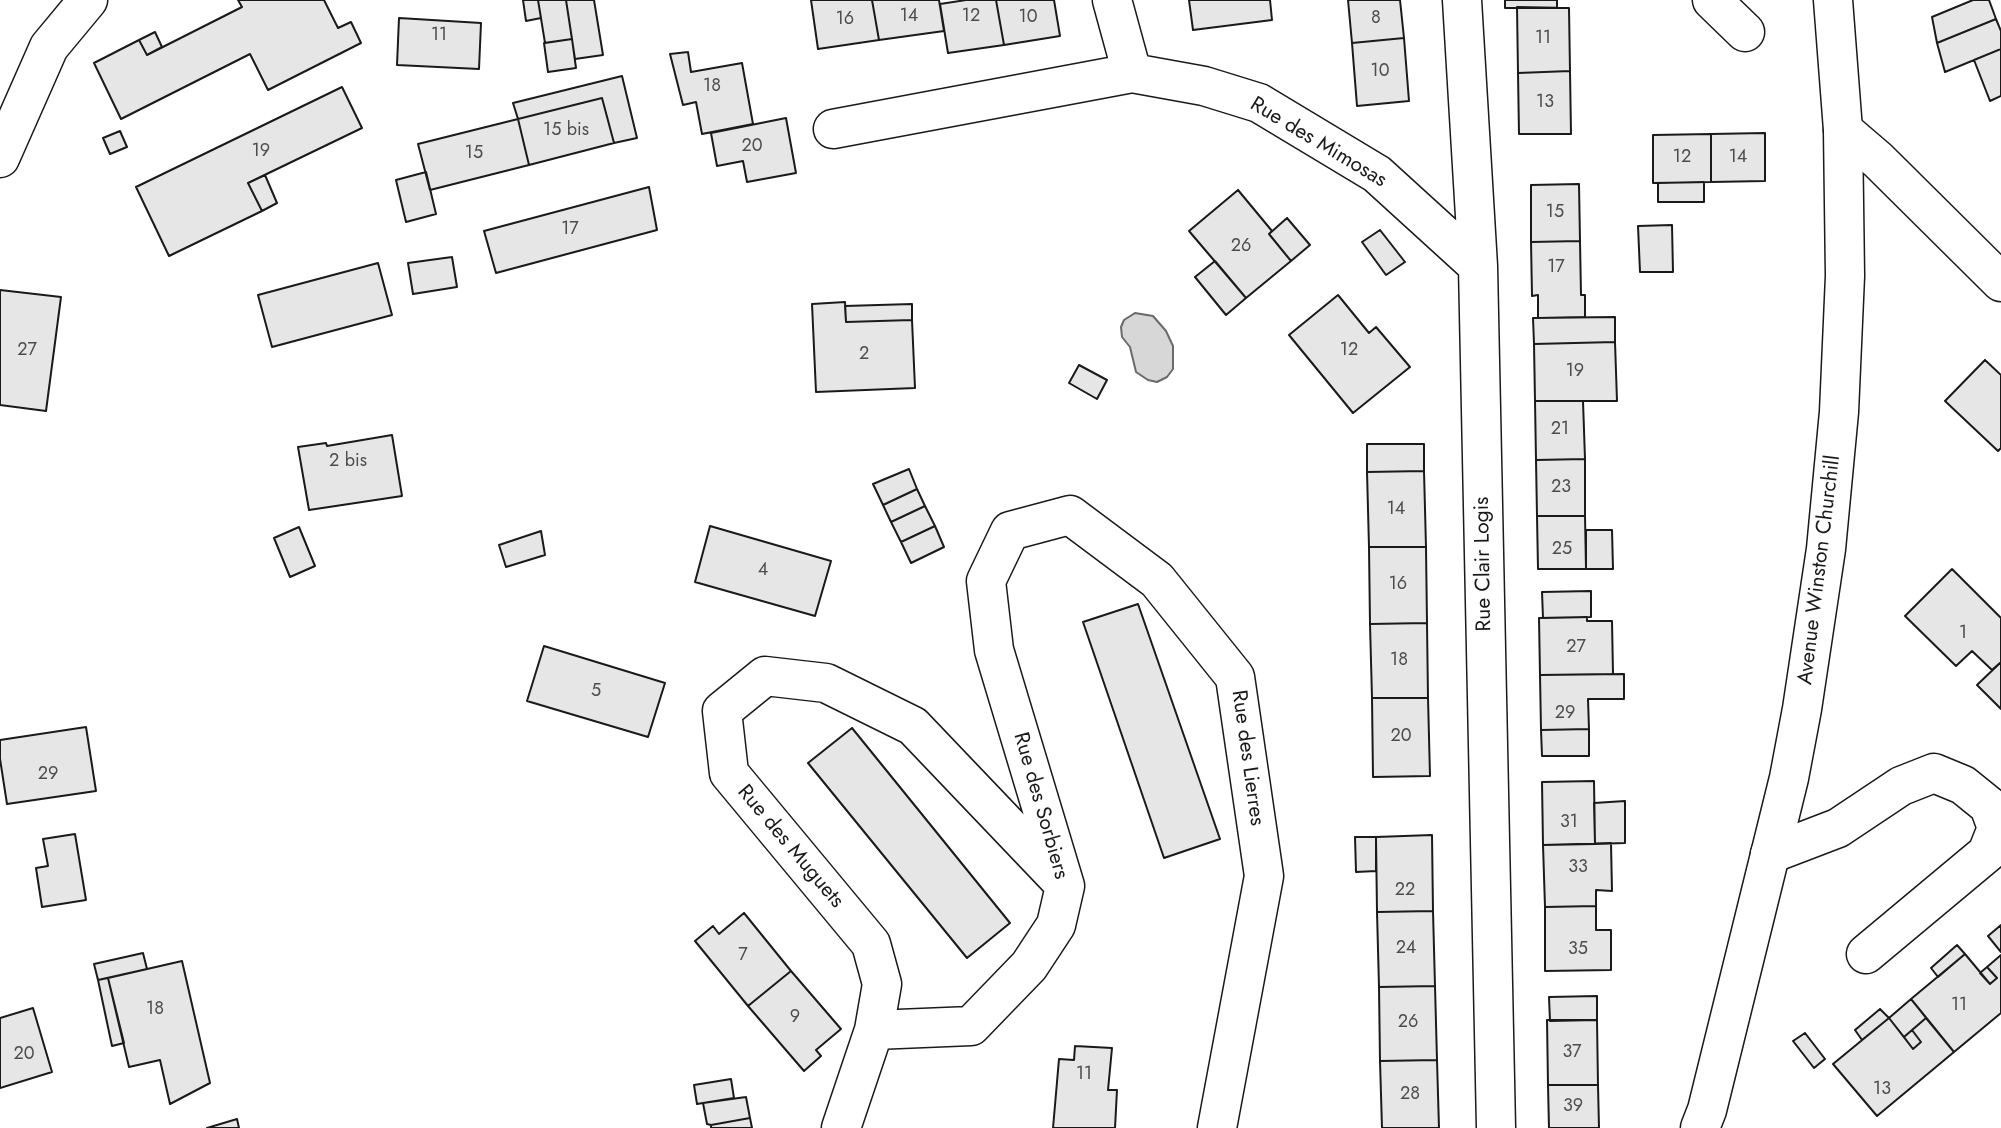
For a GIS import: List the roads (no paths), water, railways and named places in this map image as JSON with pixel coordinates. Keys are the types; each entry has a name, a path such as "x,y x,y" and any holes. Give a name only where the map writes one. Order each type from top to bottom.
{"street":[{"path":"0,158 49,47 88,0"},
{"path":"1112,0 1132,73"},
{"name":"Rue Clair Logis","path":"1462,0 1478,266 1496,1128"},
{"path":"1712,0 1745,32"},
{"name":"Avenue Winston Churchill","path":"1706,1122 1802,709 1826,550 1839,412 1845,276 1843,131 1833,0"},
{"name":"Rue des Mimosas","path":"833,130 1132,73 1204,86 1259,103 1377,174 1478,266"},
{"path":"1843,131 1878,160 2001,282"},
{"name":"Rue des Lierres","path":"1010,530 1070,515 1157,580 1235,677 1264,876 1217,1128"},
{"name":"Rue des Sorbiers","path":"874,1030 971,1026 1029,966 1056,925 1065,886 994,650 986,582 1010,530"},
{"name":"Rue des Muguets","path":"874,1030 882,984 871,944 729,773 722,711 765,676 826,683 913,726 1065,886"},
{"path":"1770,854 1838,828 1901,786 1934,773 1963,785 1989,806 1997,828 1987,853 1866,954"},
{"path":"841,1128 874,1030"}]}
